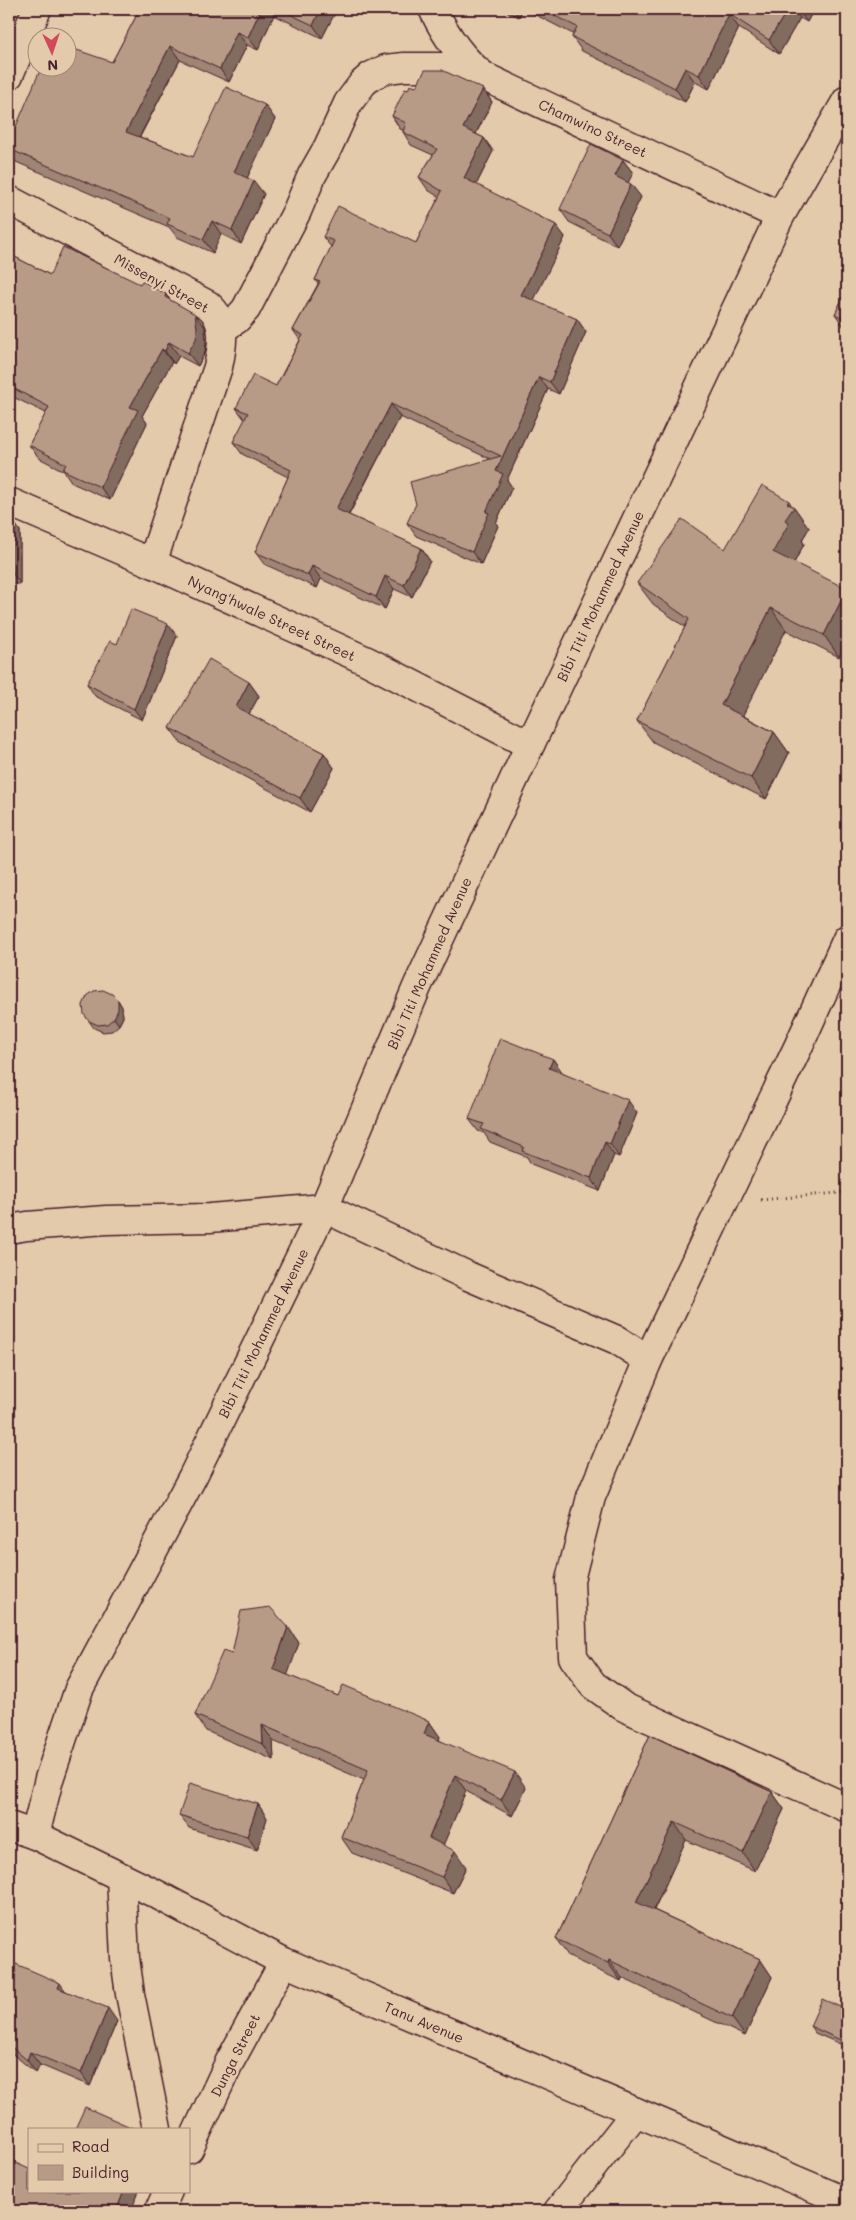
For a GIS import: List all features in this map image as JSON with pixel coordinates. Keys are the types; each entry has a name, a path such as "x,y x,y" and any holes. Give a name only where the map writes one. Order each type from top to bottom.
{"street":[{"path":"9,74 37,9"},
{"name":"Chamwino Street","path":"433,9 440,24 471,67 485,77 780,216"},
{"path":"152,563 218,367 222,348 222,329 237,319 246,309 297,211 312,175 328,147 348,103 363,83 371,76 386,69 404,67 471,67"},
{"name":"Bibi Titi Mohammed Avenue","path":"35,1836 49,1779 79,1690 193,1476 324,1208 417,987 530,745 780,216 847,100"},
{"name":"Missenyi Street","path":"9,200 208,305 216,313 222,329"},
{"name":"Nyang'hwale Street Street","path":"9,502 152,563 367,661 530,745"},
{"path":"847,939 648,1360 590,1497 570,1580 573,1657 593,1685 624,1707 847,1808"},
{"path":"9,1229 106,1220 210,1218 324,1208 468,1276 617,1340 648,1360"},
{"name":"Tanu Avenue","path":"9,1826 35,1836 156,1894 284,1962 847,2202"},
{"path":"121,1878 125,1958 130,1994 157,2128"},
{"name":"Dunga Street","path":"190,2147 229,2063 284,1962"},
{"path":"558,2211 636,2112"},
{"path":"159,2211 168,2192"}],"path":[{"path":"723,1203 847,1192"}],"building":[{"path":"140,9 261,9 248,37 237,32 220,69 170,46 126,132 193,157 226,87 265,105 234,172 254,181 232,230 212,221 203,239 167,224 170,218 9,149 9,143 37,78 78,78 78,50 112,62"},
{"path":"279,9 321,9 313,25"},
{"path":"541,9 788,9 769,40 729,14 699,75 685,68 675,88 572,37 577,27"},
{"path":"425,70 442,70 483,89 463,128 484,138 464,178 556,225 521,295 577,319 550,382 539,377 496,471 503,474 486,512 489,513 472,552 407,523 416,504 410,482 501,456 391,404 336,509 421,548 404,585 385,576 376,597 312,566 308,575 255,552 291,470 233,442 248,413 236,408 253,375 276,386 303,335 293,330 320,282 315,280 334,241 323,237 338,206 416,243 442,191 419,177 437,149 403,132 406,123 392,116 405,89 408,90 410,85 416,87"},
{"path":"591,144 623,160 615,176 631,184 608,233 560,209"},
{"path":"63,247 140,284 142,281 166,294 165,297 195,314 196,339 188,353 169,342 165,351 162,349 130,407 138,410 100,487 63,470 66,464 29,445 49,407 9,386 9,254 50,275"},
{"path":"847,289 847,320 835,314"},
{"path":"762,485 789,501 787,503 794,507 785,520 789,523 773,552 847,589 824,635 771,608 721,705 774,732 751,778 637,721 689,619 637,583 682,519 725,549"},
{"path":"131,609 168,624 134,709 87,684 110,641 117,644"},
{"path":"209,659 249,682 236,707 324,753 300,798 170,728"},
{"path":"103,990 112,994 118,1000 118,1010 114,1018 107,1024 98,1025 89,1021 84,1014 83,1005 87,996 94,991"},
{"path":"500,1038 553,1059 549,1068 628,1100 610,1144 605,1142 591,1178 522,1151 524,1147 481,1129 484,1124 469,1119"},
{"path":"270,1607 288,1627 273,1669 338,1696 343,1685 429,1721 424,1734 515,1772 501,1800 455,1775 429,1838 455,1851 442,1877 341,1837 368,1770 262,1725 263,1744 195,1715 223,1651 232,1654 241,1611"},
{"path":"650,1735 772,1792 743,1853 674,1822 636,1902 760,1959 732,2018 609,1960 608,1963 556,1939"},
{"path":"190,1783 258,1804 247,1836 179,1815"},
{"path":"9,1961 60,1983 58,1988 108,2008 81,2073 30,2052 27,2060 9,2045"},
{"path":"822,1999 847,2010 847,2043 810,2026"},
{"path":"85,2107 133,2128 75,2128"},
{"path":"9,2160 28,2169 28,2192 124,2192 116,2211 9,2211"}]}
